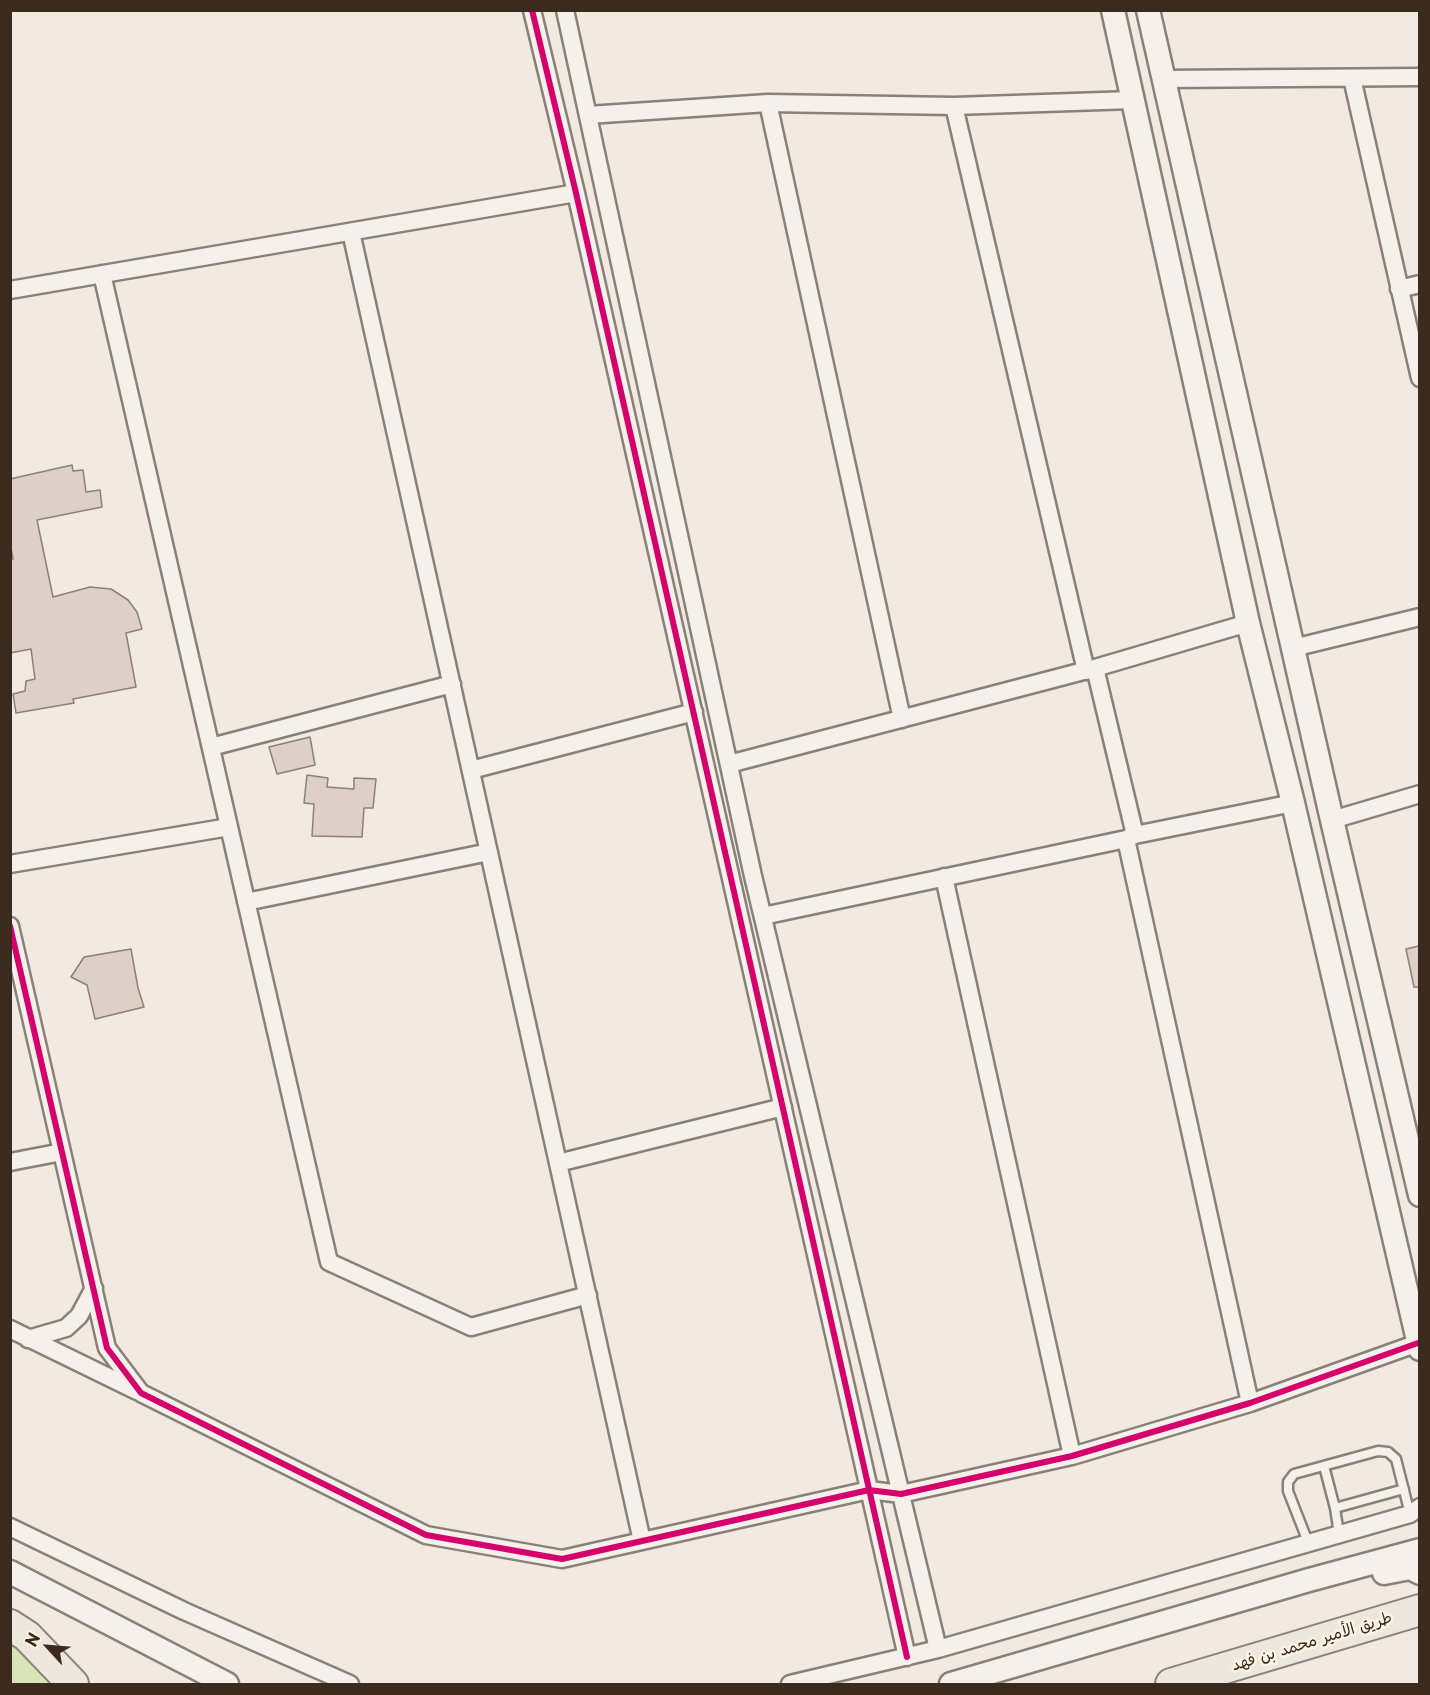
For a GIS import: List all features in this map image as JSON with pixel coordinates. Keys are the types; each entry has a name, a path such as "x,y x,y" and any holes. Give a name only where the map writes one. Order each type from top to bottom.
{"highway":[{"name":"طريق الأمير محمد بن فهد","path":"1171,1684 1419,1610"},
{"path":"10,1624 27,1636 74,1684"}],"street":[{"path":"532,10 576,193 907,1657"},
{"path":"565,10 763,916 938,1648"},
{"path":"10,1329 426,1535 562,1559 869,1490 901,1494 1072,1456 1250,1403 1419,1346 1293,803 1248,623 1113,10"},
{"path":"1148,10 1419,1195"},
{"path":"1164,79 1419,77"},
{"path":"1352,78 1419,378"},
{"path":"588,115 768,103 954,106 1132,100"},
{"path":"768,103 902,719"},
{"path":"954,106 1130,837 1250,1403"},
{"path":"10,290 576,193"},
{"path":"351,232 642,1541"},
{"path":"102,274 329,1262 471,1327 588,1295"},
{"path":"1400,289 1419,284"},
{"path":"1293,648 1419,617"},
{"path":"729,764 1090,670 1248,623"},
{"path":"211,747 452,684"},
{"path":"471,770 694,712"},
{"path":"1332,820 1419,794"},
{"path":"763,916 1293,803"},
{"path":"10,864 229,827"},
{"path":"246,902 489,852"},
{"path":"944,877 1072,1456"},
{"path":"10,926 107,1348 141,1393"},
{"path":"558,1163 783,1107"},
{"path":"10,1162 62,1152"},
{"path":"28,1339 66,1328 79,1316 94,1288"},
{"path":"790,1684 907,1657 1339,1534 1415,1510"},
{"path":"10,1527 184,1611 350,1684"},
{"path":"951,1684 1419,1550"},
{"path":"1310,1580 1344,1582 1410,1568 1419,1573"},
{"path":"10,1572 227,1684"}],"lane":[{"path":"1308,1542 1288,1491 1288,1482 1294,1473 1377,1451 1388,1452 1396,1459 1404,1489 1415,1510"},
{"path":"1324,1466 1339,1534"},
{"path":"1335,1508 1404,1489"}],"green space":[{"path":"10,1645 16,1648 50,1684 11,1684"}],"building":[{"path":"72,465 73,471 83,470 86,492 100,490 102,507 37,520 53,597 90,587 111,589 128,600 137,612 142,629 126,633 136,687 73,699 74,703 16,713 13,694 25,691 26,681 35,679 31,649 10,653 10,559 13,559 10,543 10,479"},
{"path":"310,737 315,765 277,774 269,747"},
{"path":"307,775 328,778 327,787 354,789 354,778 376,779 373,808 364,808 362,837 312,836 314,804 304,803"},
{"path":"1419,946 1419,987 1414,987 1406,949"},
{"path":"131,949 144,1007 95,1019 87,985 71,977 84,957"}],"cycle path":[{"path":"532,10 576,193 907,1657"},
{"path":"10,926 107,1348 141,1393 426,1535 562,1559 869,1490 901,1494 1072,1456 1250,1403 1418,1343"}]}
